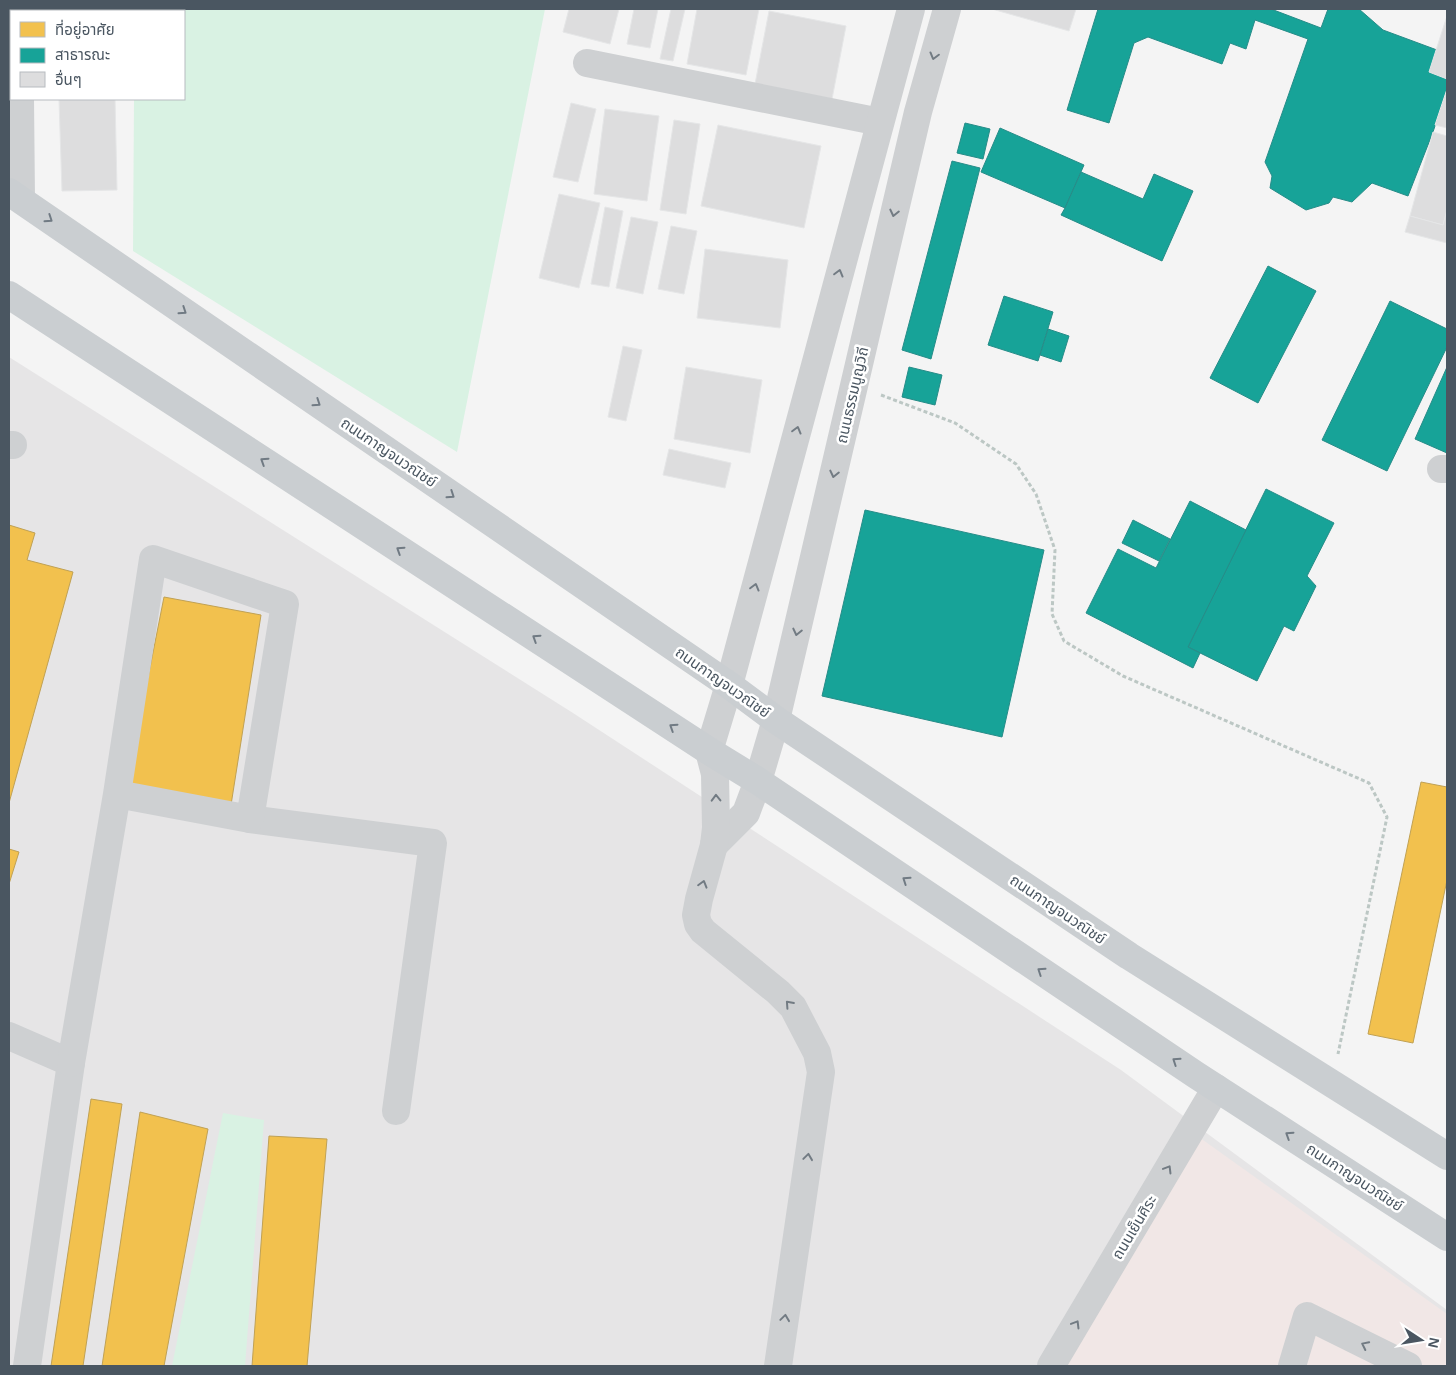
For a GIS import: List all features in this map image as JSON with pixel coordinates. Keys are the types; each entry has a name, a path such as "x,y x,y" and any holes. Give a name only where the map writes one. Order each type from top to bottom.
{"main road":[{"name":"ถนนกาญจนวณิชย์","path":"15,195 729,685 776,720 1129,956 1332,1083 1446,1150"},
{"name":"ถนนกาญจนวณิชย์","path":"9,294 758,781 1216,1088 1447,1237"}],"street":[{"path":"778,1366 821,1072 818,1053 793,1007 778,992 703,932 698,924 696,915 699,899 714,845 716,828 715,774 710,751 911,9"},
{"name":"ถนนธรรมนูญวิถี","path":"714,845 746,814 776,720 918,112 946,9"},
{"path":"587,63 880,122"},
{"path":"15,195 20,100"},
{"path":"27,1366 71,1063 117,794 153,559 285,604 250,819"},
{"path":"117,794 250,819 434,844 396,1111"},
{"path":"9,1036 71,1063"},
{"name":"ถนนเย็นศิระ","path":"1051,1366 1216,1088"},
{"path":"1292,1366 1307,1316 1408,1366"}],"path":[{"path":"854,386 955,423 1016,464 1036,494 1055,550 1052,614 1064,641 1123,676 1369,783 1388,816 1332,1083"}],"shaded area":[{"path":"9,357 573,713 1121,1070 1447,1310 1447,1366 9,1366"},
{"path":"1196,1135 1447,1314 1447,1366 1036,1366"}],"green space":[{"path":"545,9 457,452 133,251 134,100 185,100 185,10 183,10"},
{"path":"223,1113 264,1120 245,1366 172,1366"}],"building: ที่อยู่อาศัย":[{"path":"9,525 35,533 27,560 73,572 9,803"},
{"path":"164,597 261,615 231,805 126,789"},
{"path":"1421,782 1447,787 1447,880 1413,1043 1368,1034"},
{"path":"9,849 19,852 9,884"},
{"path":"91,1099 122,1104 83,1366 51,1366"},
{"path":"140,1112 208,1129 164,1366 102,1366"},
{"path":"269,1136 327,1139 307,1366 252,1366"}],"building: สาธารณะ":[{"path":"1098,9 1271,9 1321,28 1328,9 1359,9 1383,30 1437,50 1429,72 1447,79 1447,89 1433,132 1408,196 1372,183 1352,202 1333,197 1329,203 1306,210 1270,188 1272,176 1265,162 1308,39 1255,20 1246,49 1230,43 1222,64 1148,37 1134,43 1109,123 1067,110"},
{"path":"965,123 990,129 983,159 957,153"},
{"path":"1000,128 1084,165 1065,208 981,172"},
{"path":"952,161 980,168 931,359 902,350"},
{"path":"1081,172 1143,199 1154,174 1193,191 1162,261 1061,215"},
{"path":"1268,266 1316,291 1258,403 1210,378"},
{"path":"1004,296 1053,312 1038,361 988,345"},
{"path":"1390,301 1447,329 1447,347 1387,471 1322,440"},
{"path":"1048,329 1069,336 1061,362 1040,355"},
{"path":"909,367 942,375 935,405 902,397"},
{"path":"1447,367 1447,453 1415,439"},
{"path":"1266,489 1334,523 1307,576 1316,586 1294,631 1284,626 1257,681 1188,647"},
{"path":"1190,501 1246,530 1188,647 1200,653 1193,668 1086,613 1118,549 1156,568"},
{"path":"865,510 1044,550 1002,737 822,696"},
{"path":"1133,520 1170,539 1159,561 1122,543"}],"building: อื่นๆ":[{"path":"31,9 99,9 99,10"},
{"path":"569,9 619,9 610,44 563,32"},
{"path":"634,9 658,9 650,48 627,44"},
{"path":"671,9 685,9 673,61 660,59"},
{"path":"697,9 759,9 746,75 687,64"},
{"path":"992,9 1076,9 1069,31"},
{"path":"769,11 846,26 832,99 755,84"},
{"path":"1447,16 1447,79 1429,72"},
{"path":"1447,89 1447,128 1435,125"},
{"path":"59,100 115,100 117,190 62,191"},
{"path":"571,103 596,109 578,182 553,177"},
{"path":"605,109 659,116 647,201 594,194"},
{"path":"674,120 700,124 686,214 660,210"},
{"path":"718,125 821,146 804,228 701,206"},
{"path":"1433,132 1447,136 1447,210 1443,225 1410,216"},
{"path":"559,194 600,203 579,288 539,278"},
{"path":"605,207 623,211 609,287 591,284"},
{"path":"1447,210 1447,243 1405,232 1410,216 1443,225"},
{"path":"631,217 658,222 643,294 616,288"},
{"path":"671,226 697,231 684,294 658,289"},
{"path":"705,249 788,260 780,328 697,318"},
{"path":"623,346 642,350 626,421 608,417"},
{"path":"686,367 762,380 750,453 674,439"},
{"path":"669,449 731,463 725,488 663,475"}]}
